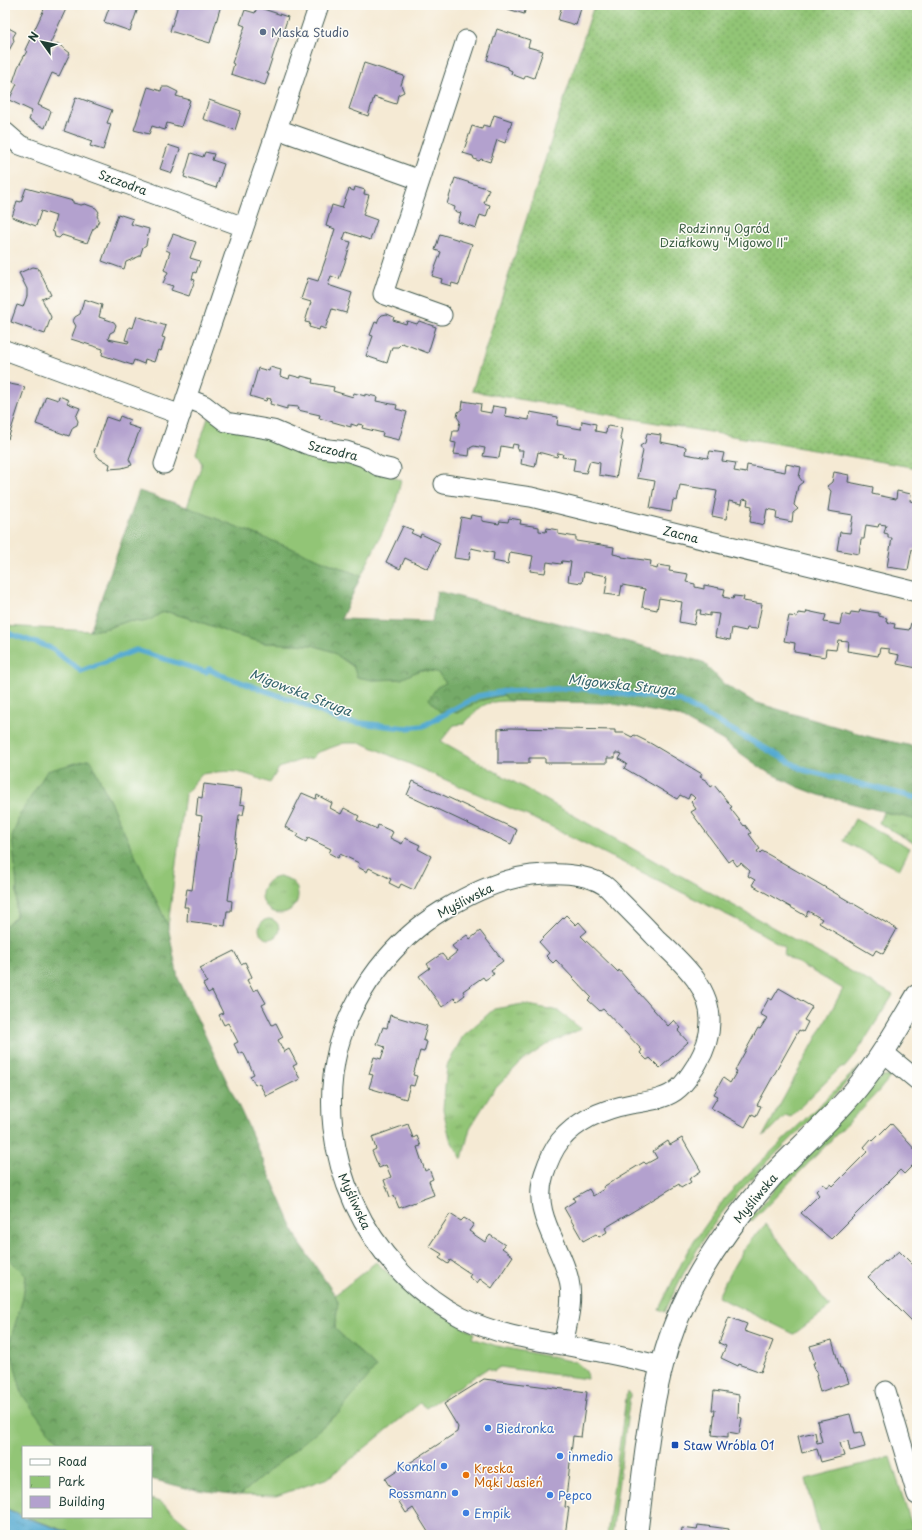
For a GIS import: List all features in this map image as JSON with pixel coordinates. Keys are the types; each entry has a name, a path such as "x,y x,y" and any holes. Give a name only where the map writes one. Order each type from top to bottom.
{"street":[{"path":"164,464 318,5"},
{"path":"442,315 383,294 466,40"},
{"path":"277,129 420,180"},
{"name":"Szczodra","path":"5,132 20,145 244,227"},
{"name":"Szczodra","path":"5,350 184,407 204,406 226,422 273,430 306,444 320,448 346,451 364,457 378,466 391,469"},
{"name":"Zacna","path":"444,484 531,497 917,592"},
{"name":"Myśliwska","path":"563,1346 571,1306 569,1281 540,1202 542,1182 549,1158 562,1139 588,1117 607,1109 654,1100 678,1090 695,1069 704,1051 710,1024 709,1007 701,986 688,969 606,886 586,877 557,873 519,877 486,887 421,924 393,952 372,977 354,1008 339,1045 332,1084 336,1155 348,1191 375,1243 404,1275 432,1299 462,1318 500,1332 563,1346 631,1358 662,1366"},
{"name":"Myśliwska","path":"636,1535 653,1410 662,1366 681,1309 721,1241 758,1192 857,1088 883,1052 917,996"},
{"path":"883,1052 917,1080"},
{"path":"886,1391 917,1494"}],"green space":[{"name":"Rodzinny Ogród Działkowy \"Migowo II\"","path":"594,5 917,5 917,468 472,391"},
{"path":"208,418 253,433 342,458 401,480 395,506 361,576 187,507 202,464 196,453"},
{"path":"139,491 187,507 361,576 341,619 432,622 437,591 703,662 724,684 754,702 874,738 917,747 917,820 819,795 798,787 764,770 722,740 678,716 609,703 509,701 503,695 479,701 457,713 447,710 440,712 429,699 437,687 446,683 437,672 420,670 401,679 372,680 357,677 353,666 331,651 312,645 265,643 235,635 198,621 168,612 161,613 150,620 142,622 128,621 108,628 90,631"},
{"path":"168,612 198,621 235,635 265,643 312,645 331,651 372,680 401,679 420,670 437,672 446,683 447,710 457,713 479,701 504,695 509,701 493,702 483,706 464,724 454,725 441,741 893,995 856,1054 844,1068 841,1067 790,1117 786,1115 763,1136 843,989 784,955 785,947 745,924 548,825 362,743 344,743 316,753 313,758 300,760 279,768 270,783 251,776 230,771 202,774 185,794 168,926 90,759 17,888 16,917 5,926 5,626 90,631 108,628 128,621 142,622 150,620 161,613"},
{"path":"90,759 168,926 178,978 248,1126 299,1242 335,1295 338,1302 335,1329 376,1367 339,1413 240,1495 190,1489 152,1479 152,1446 66,1446 49,1432 22,1394 9,1344 23,1298 26,1276 5,1255 5,926 16,917 17,887 12,837 20,814 47,771"},
{"path":"883,812 917,820 917,845 879,823"},
{"path":"855,819 910,848 899,870 843,841"},
{"path":"284,877 293,882 297,888 297,902 293,908 284,913 276,913 267,908 263,902 262,891 267,882 273,878"},
{"path":"265,919 273,919 279,925 279,933 273,939 265,939 259,933 259,925"},
{"path":"523,1004 559,1011 581,1029 546,1045 520,1063 493,1091 470,1128 462,1159 450,1139 443,1109 447,1066 463,1036 494,1009"},
{"path":"861,1065 835,1096 763,1166 736,1196 712,1226 691,1259 665,1312 659,1309 688,1250 725,1198"},
{"path":"891,1076 878,1092 751,1222 751,1218 782,1180 875,1082 883,1077"},
{"path":"766,1224 830,1307 794,1334 718,1297 727,1277 744,1249"},
{"path":"5,1255 26,1275 23,1298 49,1432 66,1446 22,1446 22,1515 5,1508"},
{"path":"376,1262 416,1299 474,1333 472,1338 497,1346 576,1362 586,1371 587,1379 500,1367 494,1371 488,1368 426,1408 420,1403 328,1478 276,1496 240,1495 287,1456 376,1367 335,1329 338,1302 335,1295"},
{"path":"627,1391 630,1395 612,1535 607,1535"},
{"path":"890,1457 913,1529 870,1535 820,1535 806,1479"},
{"path":"152,1499 162,1503 199,1535 77,1535 30,1518 152,1518"}],"water":[{"path":"5,1508 22,1516 22,1518 77,1535 5,1535"}],"building":[{"path":"46,5 57,5 66,9 48,48 52,50 57,43 70,53 59,76 52,73 38,105 51,111 45,128 29,120 32,111 9,100 17,84 13,82 18,67 27,51 25,50"},
{"path":"110,5 139,5 130,31 104,22"},
{"path":"178,5 221,5 210,43 170,31"},
{"path":"506,5 527,5 524,14 505,8"},
{"path":"562,5 582,5 576,25 558,20"},
{"path":"257,7 288,17 281,38 279,37 265,85 231,74 234,64 232,63 245,26 240,24 245,10 255,13"},
{"path":"5,26 16,32 13,37 14,41 5,58"},
{"path":"497,29 530,40 528,47 543,51 534,78 526,75 524,79 511,74 512,71 508,69 508,67 487,60"},
{"path":"364,63 404,76 401,85 404,92 398,95 396,104 374,97 368,116 349,109"},
{"path":"148,87 161,91 162,87 168,87 178,92 176,96 190,100 181,127 167,123 165,130 152,126 149,134 134,130"},
{"path":"76,97 112,110 107,123 111,124 103,150 90,146 92,141 64,131"},
{"path":"209,100 241,111 235,130 203,119"},
{"path":"494,115 512,121 505,143 497,140 490,162 481,159 479,161 474,159 473,156 463,153 472,126 482,129 483,125 490,127"},
{"path":"168,145 180,149 172,173 160,169"},
{"path":"205,152 214,154 212,160 224,164 216,188 184,177 191,153 203,157"},
{"path":"455,178 489,189 484,203 490,205 486,217 480,215 476,228 458,222 461,213 454,211 455,207 447,204"},
{"path":"355,187 365,190 364,194 369,195 363,215 377,220 370,240 346,232 343,240 351,242 345,262 339,279 331,276 328,285 352,293 346,313 332,309 325,329 320,327 319,330 309,327 310,323 305,322 311,302 301,299 308,278 318,281 327,255 335,229 326,226 332,205 342,208 349,189 354,191"},
{"path":"26,188 73,201 73,203 81,205 85,204 96,208 99,212 97,216 99,220 87,243 62,235 59,238 55,237 54,232 52,231 56,216 41,211 36,226 12,217 17,201 21,202"},
{"path":"118,214 133,219 131,224 149,229 146,245 143,247 140,256 126,262 124,269 102,261"},
{"path":"173,234 196,242 190,258 200,261 196,273 194,272 192,279 195,280 189,296 171,290 173,286 163,283 168,272 164,270 170,252 166,250"},
{"path":"440,234 472,244 459,285 452,283 451,286 441,283 442,279 432,276 441,252 435,250"},
{"path":"33,267 38,268 51,295 42,299 51,317 45,334 11,322 17,305 23,307 27,296 27,289 19,273"},
{"path":"84,299 102,305 99,317 114,322 116,325 114,331 110,333 108,339 128,343 129,341 125,340 129,327 133,328 137,316 166,326 162,337 165,338 161,351 158,350 154,362 145,359 144,364 134,360 132,365 102,355 103,349 71,339 76,326 73,321 75,317 80,314"},
{"path":"387,314 394,317 393,320 406,324 407,321 417,324 419,321 436,327 428,353 402,343 398,347 392,347 387,363 366,356 373,336 370,335 375,322 377,323 382,315"},
{"path":"270,367 281,370 280,376 289,379 290,375 301,378 301,376 313,379 312,383 334,387 333,391 353,397 354,393 365,396 365,394 377,397 376,401 397,405 396,409 407,412 399,440 382,436 383,433 362,428 363,425 358,424 357,426 351,424 351,427 319,418 320,415 298,410 299,407 287,406 287,409 270,404 271,399 267,398 266,401 250,396 258,368 269,371"},
{"path":"5,383 25,387 8,439 5,438"},
{"path":"46,396 58,400 59,396 69,400 67,403 80,408 76,417 78,421 77,425 73,427 69,436 36,424"},
{"path":"463,401 481,404 480,411 491,413 493,406 506,408 505,416 529,420 530,412 558,417 557,425 581,429 582,421 596,424 595,431 606,433 607,426 622,428 620,438 623,442 616,478 599,475 600,463 590,461 586,473 573,471 575,459 562,457 563,454 558,453 557,457 538,452 535,467 521,464 523,450 517,450 518,445 513,444 512,448 501,446 499,458 483,456 485,448 474,446 470,448 469,456 454,454 456,443 451,442 453,431 458,431 460,421 457,417 458,412 462,409"},
{"path":"120,416 130,420 128,425 140,429 129,459 132,465 122,468 109,469 110,464 100,459 94,452 106,417 118,421"},
{"path":"647,433 661,435 660,442 686,447 685,454 708,458 710,451 724,453 722,461 736,463 734,471 746,473 747,465 785,472 786,464 801,467 799,477 803,482 798,486 794,505 798,509 793,513 792,522 776,519 777,511 767,509 764,525 750,522 752,506 747,505 748,500 743,499 742,504 729,501 726,519 712,516 717,491 680,485 677,501 673,500 671,512 650,508 655,481 637,478 643,451 640,446 645,443"},
{"path":"834,472 849,475 848,482 873,487 872,494 896,499 897,491 911,494 910,501 917,502 917,540 916,550 912,549 908,570 887,567 892,538 888,538 888,534 884,533 886,525 879,524 878,527 866,525 864,539 861,539 859,554 837,550 840,532 850,533 853,515 828,511 831,491 827,486 832,482"},
{"path":"471,515 482,517 482,521 499,524 500,521 508,522 509,518 521,520 520,524 539,527 539,531 546,532 547,528 558,530 558,534 576,537 576,541 614,547 613,554 622,557 651,561 650,567 657,569 658,565 670,567 669,571 688,574 686,582 695,584 695,587 704,589 704,585 725,589 723,597 733,599 734,596 744,597 743,601 762,604 757,629 747,628 746,631 732,628 730,640 715,637 719,614 710,613 710,616 700,614 701,610 697,610 694,625 679,622 682,602 659,598 657,610 642,607 645,589 622,585 620,596 605,594 608,576 584,572 582,583 568,581 571,562 562,561 561,564 547,562 545,573 530,571 533,556 510,552 508,564 493,561 494,553 471,548 469,560 454,558 461,517 470,519"},
{"path":"403,526 413,530 411,533 420,537 421,534 440,543 428,569 405,558 400,569 386,562"},
{"path":"860,610 879,613 879,616 887,618 886,622 895,624 894,628 909,630 911,623 917,624 917,668 897,664 899,655 889,653 889,649 880,648 878,656 847,651 848,641 838,640 836,650 826,649 825,657 794,652 795,643 784,641 789,616 797,617 798,613 806,614 807,611 826,615 824,622 840,625 842,614 850,616 851,612 859,613"},
{"path":"498,729 615,730 615,733 624,733 632,737 634,735 650,743 702,774 700,777 707,781 711,787 714,785 732,807 730,808 751,833 749,834 760,849 757,851 759,854 762,851 897,929 883,954 876,950 873,955 819,923 822,919 808,911 806,916 752,885 755,880 748,876 750,871 741,863 737,866 732,859 728,862 691,812 696,809 691,802 695,798 690,794 688,799 680,795 677,799 624,768 627,764 619,759 622,754 619,753 615,753 615,758 607,758 607,763 545,763 545,758 529,758 529,763 498,763"},
{"path":"413,781 517,830 511,844 407,795"},
{"path":"204,784 242,789 240,804 245,805 243,815 239,815 228,900 232,901 231,911 227,911 225,926 187,921 188,907 184,907 187,889 192,890 202,816 196,815 198,797 202,798"},
{"path":"302,793 316,799 317,795 332,803 330,808 341,814 344,808 359,816 357,820 377,829 378,825 393,832 390,838 402,844 405,838 420,845 418,849 431,856 414,890 401,884 399,888 389,883 391,879 369,868 367,872 358,867 359,863 340,854 338,858 329,853 331,849 308,838 306,842 297,837 299,834 285,827"},
{"path":"566,915 576,925 579,922 587,931 581,936 618,972 619,970 668,1026 674,1020 681,1028 678,1031 688,1042 660,1068 650,1058 647,1060 640,1053 642,1050 603,1009 600,1011 588,1000 591,997 556,960 553,963 546,956 549,953 539,942"},
{"path":"480,931 503,961 491,970 494,974 485,980 483,977 463,991 465,995 457,1001 454,998 442,1007 419,976 430,968 427,964 442,954 447,960 457,952 452,946 467,935 470,939"},
{"path":"234,951 241,964 245,962 252,977 247,980 253,991 258,989 266,1003 262,1005 272,1025 276,1023 283,1037 278,1040 284,1052 289,1049 297,1064 293,1066 300,1079 266,1096 259,1083 255,1085 250,1076 254,1074 243,1052 239,1054 234,1044 238,1042 228,1023 224,1025 219,1015 223,1013 212,991 208,993 203,984 207,982 200,968"},
{"path":"779,988 812,1007 804,1020 808,1022 803,1032 799,1030 757,1105 761,1106 756,1116 752,1114 745,1127 711,1108 718,1096 714,1094 723,1078 730,1083 737,1071 735,1070 758,1028 760,1029 767,1018 760,1014 769,998 772,1000"},
{"path":"390,1015 427,1026 423,1040 427,1042 424,1052 420,1051 413,1075 417,1076 414,1086 410,1085 406,1099 369,1088 373,1075 369,1074 374,1057 381,1059 385,1047 377,1044 383,1027 387,1028"},
{"path":"891,1123 917,1152 917,1161 904,1174 900,1170 831,1239 801,1213 819,1195 816,1191 823,1184 827,1187 831,1184 833,1186 868,1151 864,1147 871,1139 873,1141"},
{"path":"408,1124 413,1138 417,1136 421,1146 417,1147 425,1171 429,1169 433,1179 429,1181 434,1195 399,1208 394,1196 390,1197 384,1180 391,1177 386,1165 379,1168 372,1151 376,1149 372,1137"},
{"path":"682,1138 701,1171 689,1179 691,1182 681,1188 679,1184 605,1228 607,1232 599,1237 596,1234 583,1241 564,1208 575,1201 573,1198 589,1189 593,1196 604,1189 603,1187 644,1162 646,1164 657,1158 653,1151 668,1141 670,1145"},
{"path":"450,1214 461,1221 464,1218 474,1224 469,1231 485,1242 490,1235 505,1245 502,1248 513,1256 492,1288 480,1279 477,1283 469,1277 471,1274 450,1260 448,1264 439,1258 442,1254 429,1246"},
{"path":"899,1251 917,1269 917,1326 868,1277 885,1261 886,1262"},
{"path":"729,1317 747,1324 744,1331 773,1341 761,1372 739,1364 738,1366 721,1358 726,1346 719,1343"},
{"path":"832,1340 840,1368 842,1368 845,1375 846,1374 849,1383 820,1392 813,1363 815,1363 810,1346"},
{"path":"484,1379 587,1392 581,1437 573,1436 565,1507 569,1508 565,1535 430,1535 413,1508 406,1513 385,1479 457,1432 458,1427 444,1404"},
{"path":"714,1391 739,1395 738,1417 742,1418 739,1434 728,1432 728,1437 712,1435 715,1410 712,1410"},
{"path":"850,1414 855,1433 861,1432 865,1447 850,1451 848,1441 840,1443 844,1456 821,1462 817,1449 802,1453 798,1436 815,1432 817,1443 822,1442 817,1421"},
{"path":"698,1525 729,1529 728,1535 681,1535 682,1528 697,1530"}],"waterway":[{"name":"Migowska Struga","path":"5,632 51,648 81,671 136,650 206,672 209,669 218,674 303,704 341,721 406,728 423,726 478,696 507,691 579,688 680,701 804,770 917,798"}],"place":[{"name":"Maska Studio","path":"263,32"},
{"name":"Biedronka","path":"488,1428"},
{"name":"Staw Wróbla 01","path":"675,1445"},
{"name":"inmedio","path":"560,1456"},
{"name":"Konkol","path":"444,1466"},
{"name":"Kreska Mąki Jasień","path":"466,1475"},
{"name":"Rossmann","path":"455,1493"},
{"name":"Pepco","path":"550,1495"},
{"name":"Empik","path":"466,1513"}]}
